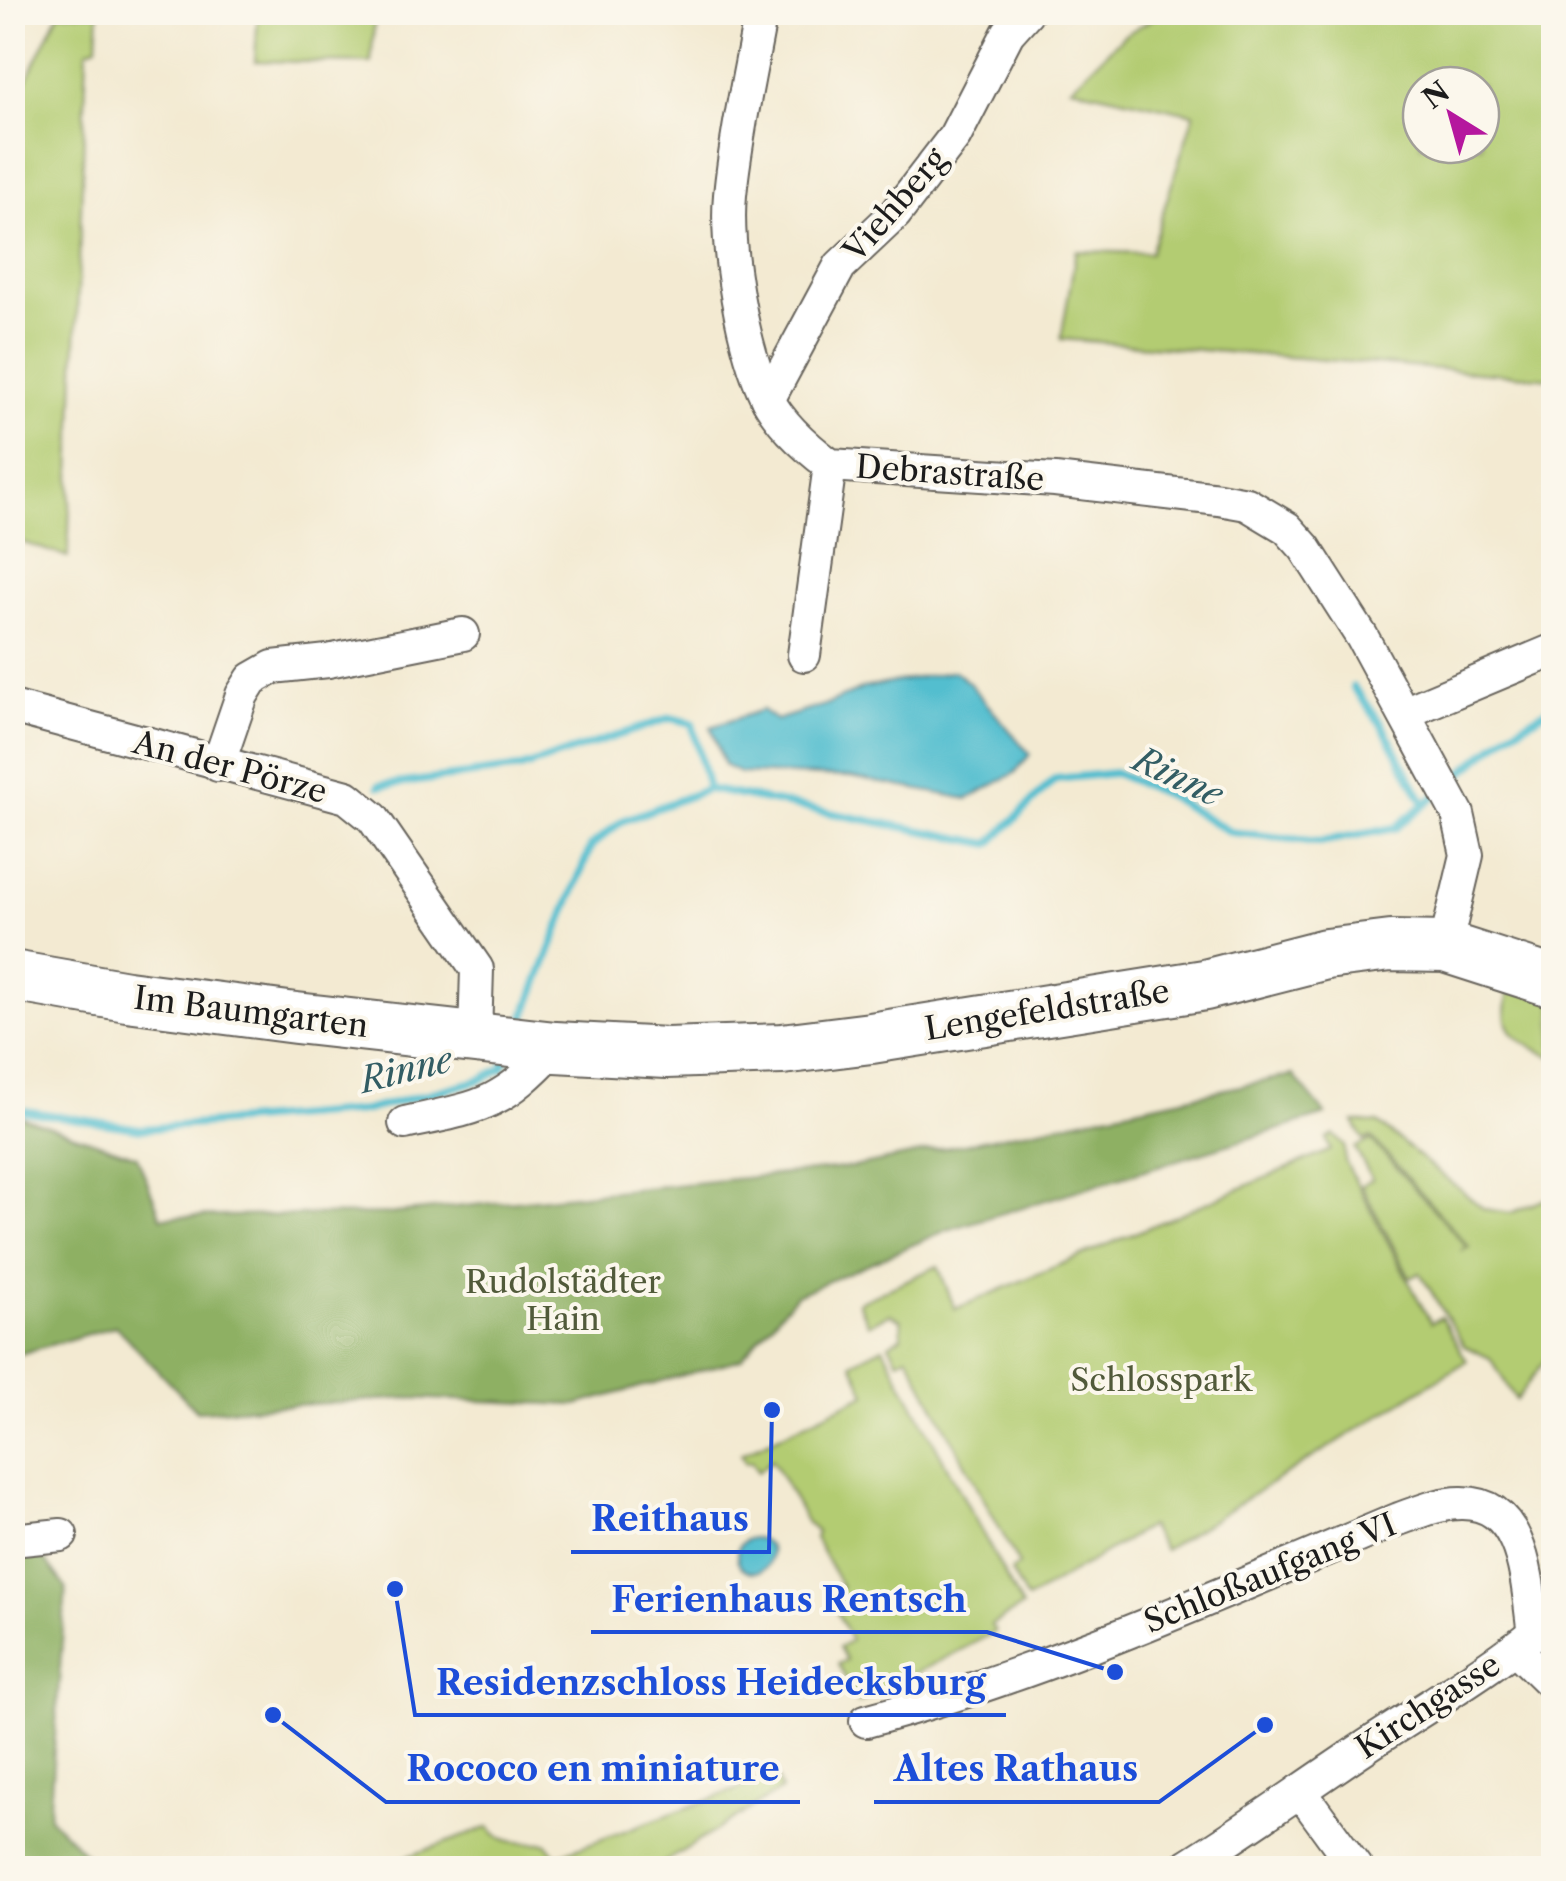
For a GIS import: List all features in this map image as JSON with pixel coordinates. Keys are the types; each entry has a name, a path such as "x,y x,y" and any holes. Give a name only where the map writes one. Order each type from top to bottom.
{"main road":[{"name":"Lengefeldstraße","path":"513,1041 667,1053 782,1050 1205,985 1326,954 1391,946 1446,946 1554,982"},
{"name":"Im Baumgarten","path":"12,976 149,1000 513,1041"}],"street":[{"name":"Debrastraße","path":"760,12 730,198 730,243 740,308 768,400 807,448 830,465 1055,480 1248,504 1287,528 1306,548 1362,636 1458,814 1467,855 1446,946"},
{"name":"Viehberg","path":"768,400 840,266 895,214 955,136 1008,34 1027,12"},
{"path":"804,656 830,465"},
{"path":"218,765 242,695 252,679 273,667 328,661 463,634"},
{"path":"1404,713 1554,650"},
{"name":"An der Pörze","path":"12,707 347,797 373,818 477,968 513,1041"},
{"path":"405,1123 471,1109 500,1098 525,1080 513,1041"},
{"name":"Schloßaufgang VI","path":"866,1721 924,1706 1065,1656 1399,1519 1461,1503 1497,1514 1509,1528 1523,1557 1534,1633"},
{"path":"12,1540 61,1534"},
{"path":"1534,1633 1554,1686"},
{"name":"Kirchgasse","path":"1184,1868 1258,1822 1534,1633"},
{"path":"1300,1791 1356,1868"}],"green space":[{"path":"1164,12 1553,13 1553,378 1061,339 1076,251 1150,253 1194,114 1071,87 1123,36"},
{"path":"59,13 99,13 97,46 87,50 68,557 12,539 13,108"},
{"path":"258,13 375,13 371,63 255,61"},
{"path":"1512,983 1553,1000 1553,1057 1519,1039 1507,1023"},
{"name":"Rudolstädter Hain","path":"1293,1075 1326,1115 947,1230 796,1295 741,1359 576,1405 409,1398 197,1411 115,1326 13,1356 13,1114 137,1156 161,1217 386,1214 854,1167"},
{"path":"1354,1122 1378,1123 1484,1209 1511,1213 1553,1196 1553,1349 1516,1400 1490,1358 1464,1346 1420,1273 1410,1278 1361,1185 1372,1179 1355,1148 1371,1140 1467,1247 1461,1251 1469,1247 1371,1137 1364,1140"},
{"name":"Schlosspark","path":"1334,1135 1345,1146 1345,1161 1431,1323 1441,1317 1467,1361 1164,1550 1149,1526 1027,1600 1011,1571 1019,1565 908,1356 898,1360 889,1344 902,1336 901,1320 890,1314 868,1324 858,1302 938,1266 955,1309 1331,1150 1327,1139"},
{"path":"883,1347 1022,1607 991,1625 995,1632 858,1703 838,1664 846,1660 839,1647 851,1640 827,1593 842,1588 815,1538 817,1532 807,1523 772,1460 757,1472 741,1454 866,1394 852,1363"},
{"path":"39,1552 66,1588 49,1817 99,1868 13,1868 13,1556"},
{"path":"776,1775 781,1790 655,1868 376,1868 489,1827 507,1840 546,1843 556,1856"}],"water":[{"path":"954,671 1030,754 1015,773 968,799 850,777 740,773 724,765 711,727 762,710 776,720 831,703 863,688"},
{"path":"754,1538 766,1543 771,1555 766,1567 754,1572 742,1567 737,1555 742,1543"}],"waterway":[{"path":"1353,687 1382,725 1425,805"},
{"name":"Rinne","path":"1449,784 1509,733 1554,706"},
{"name":"Rinne","path":"379,786 521,768 670,718 692,723 708,789"},
{"name":"Rinne","path":"521,1026 591,846 622,821 708,789 990,844 1055,779 1115,773 1165,794 1230,832 1319,842 1395,828 1438,794"},
{"name":"Rinne","path":"12,1109 141,1129 363,1111 480,1080 502,1068 507,1057"}],"place":[{"name":"Reithaus","path":"772,1410"},
{"name":"Residenzschloss Heidecksburg","path":"395,1589"},
{"name":"Ferienhaus Rentsch","path":"1115,1672"},
{"name":"Rococo en miniature","path":"273,1715"},
{"name":"Altes Rathaus","path":"1265,1725"}]}
